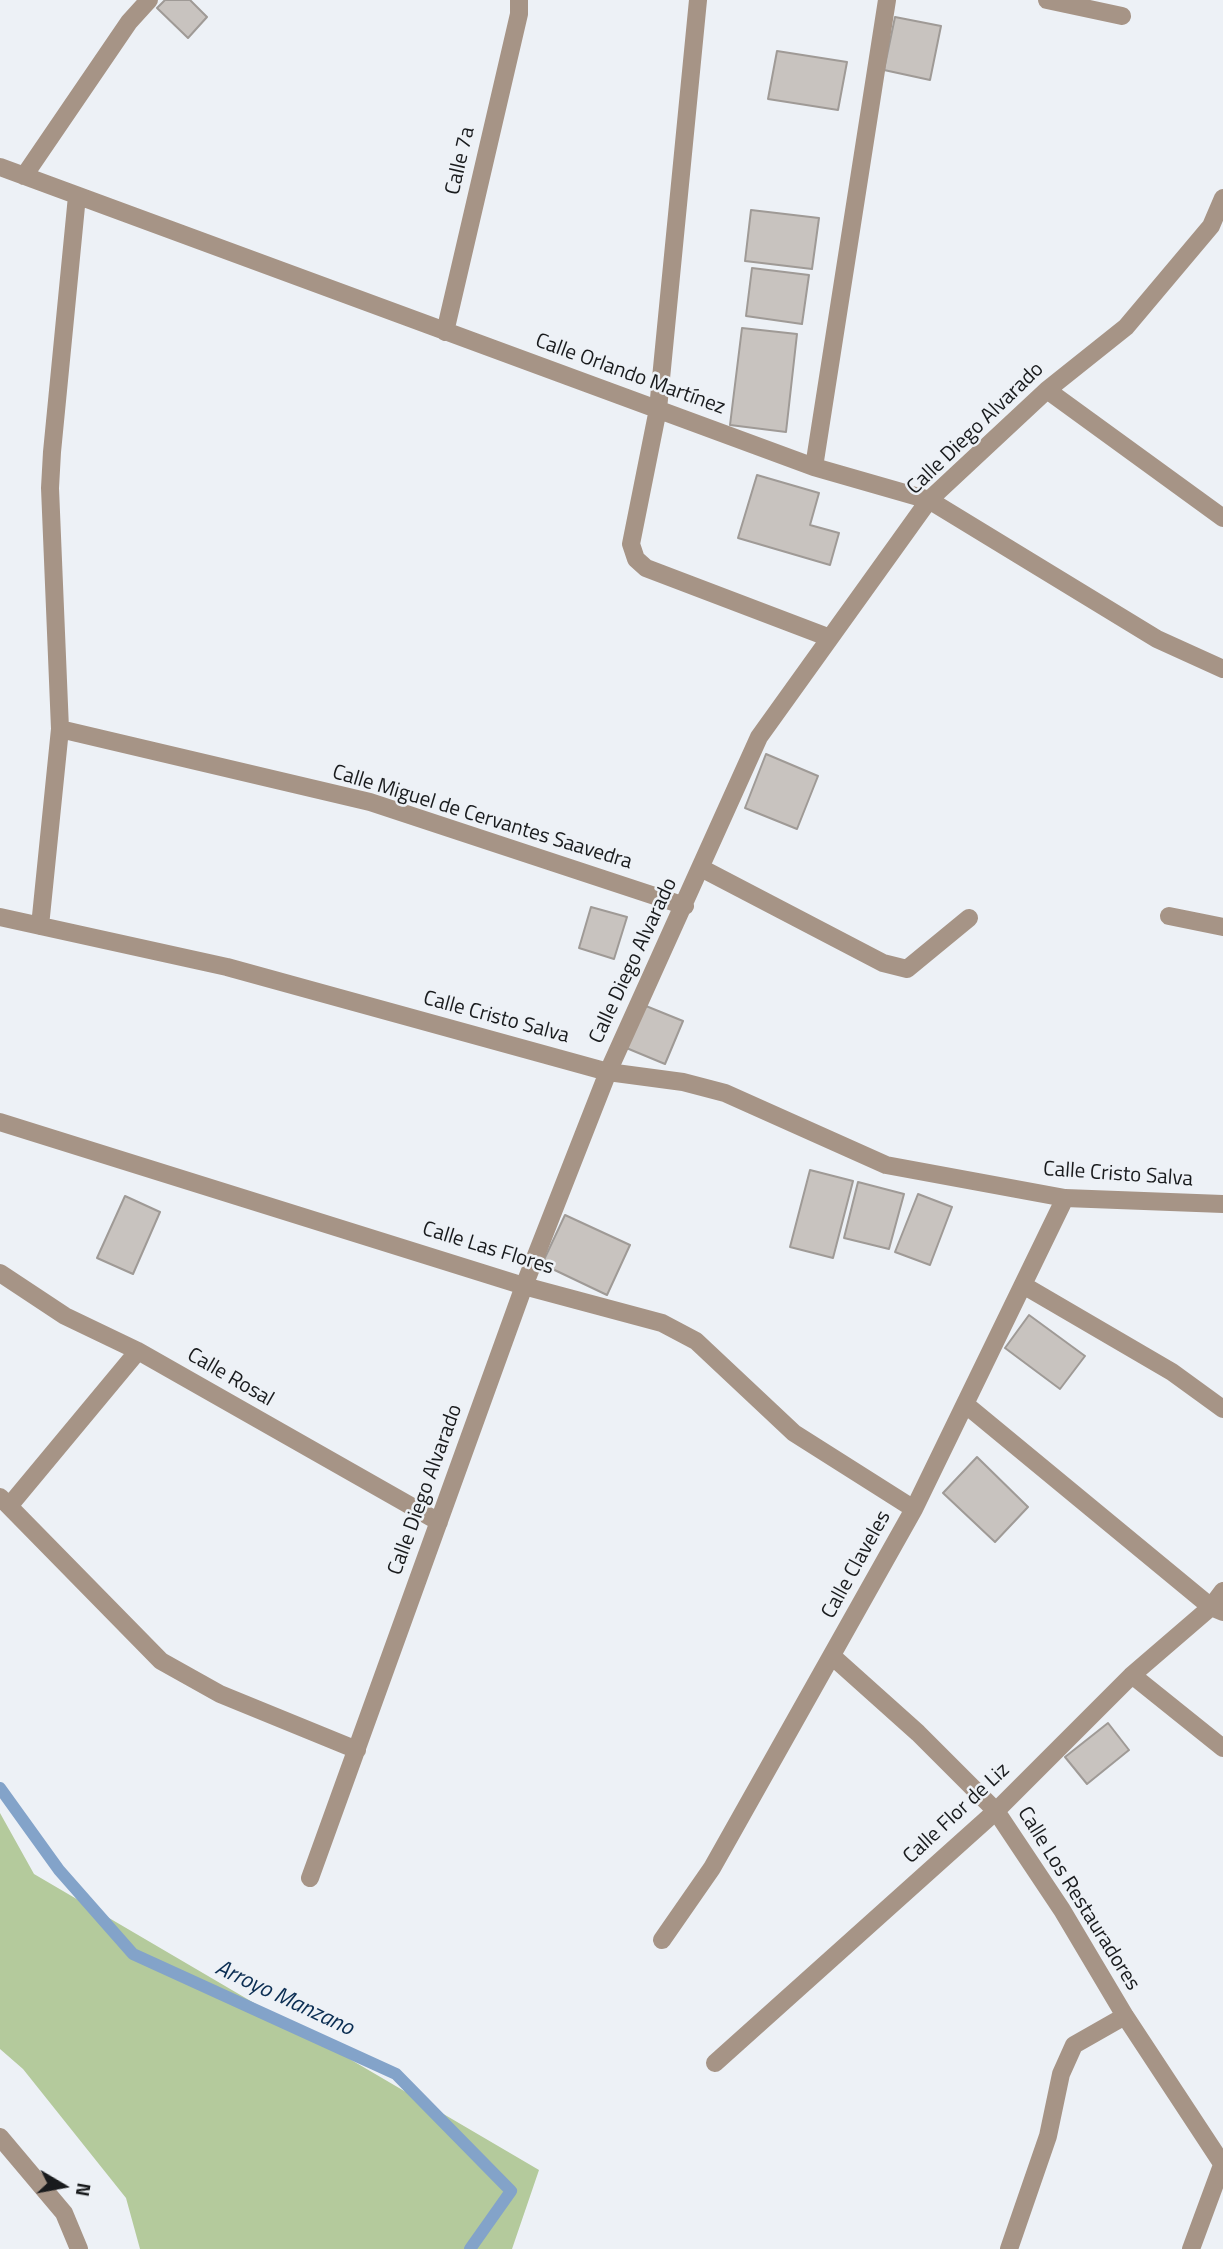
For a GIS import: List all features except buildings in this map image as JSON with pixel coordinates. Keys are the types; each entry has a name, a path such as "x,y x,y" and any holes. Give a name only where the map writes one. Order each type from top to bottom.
{"street":[{"path":"24,176 129,22 149,0"},
{"name":"Calle 7a","path":"445,332 519,14 519,0"},
{"path":"698,0 659,409 631,544 636,559 646,568 830,638"},
{"path":"814,467 887,0"},
{"path":"1047,0 1122,16"},
{"name":"Calle Orlando Martínez","path":"0,167 814,467 929,500 1157,639 1223,668"},
{"path":"40,926 60,729 50,488 77,196"},
{"name":"Calle Diego Alvarado","path":"310,1878 524,1286 608,1072 759,737 929,500 1047,390 1126,327 1211,226 1223,198"},
{"path":"1047,390 1223,518"},
{"name":"Calle Miguel de Cervantes Saavedra","path":"60,729 370,802 685,906"},
{"path":"701,868 883,963 907,969 969,918"},
{"path":"1169,916 1223,927"},
{"name":"Calle Cristo Salva","path":"0,917 227,967 608,1072 683,1082 725,1093 886,1165 1065,1198 1223,1204"},
{"name":"Calle Las Flores","path":"0,1122 524,1286 662,1323 696,1341 794,1433 914,1509"},
{"name":"Calle Claveles","path":"662,1940 712,1868 914,1509 1065,1198"},
{"name":"Calle Rosal","path":"0,1273 65,1316 138,1351 439,1522"},
{"path":"1023,1285 1172,1372 1223,1409"},
{"path":"138,1351 5,1501 161,1661 220,1694 357,1750"},
{"path":"965,1404 1217,1610"},
{"name":"Calle Flor de Liz","path":"715,2063 996,1811 1132,1675 1217,1610 1223,1591"},
{"name":"Calle Los Restauradores","path":"832,1656 918,1733 996,1811 1062,1910 1125,2016 1222,2165"},
{"path":"1132,1675 1223,1748"},
{"path":"1009,2249 1048,2136 1061,2074 1074,2045 1125,2016"},
{"path":"0,2137 64,2213 79,2249"},
{"path":"1191,2249 1222,2165"}],"green space":[{"path":"0,1813 34,1874 539,2170 512,2249 140,2249 126,2198 23,2069 0,2049"}],"waterway":[{"name":"Arroyo Manzano","path":"0,1788 59,1870 133,1954 396,2074 511,2191 470,2249"}]}
